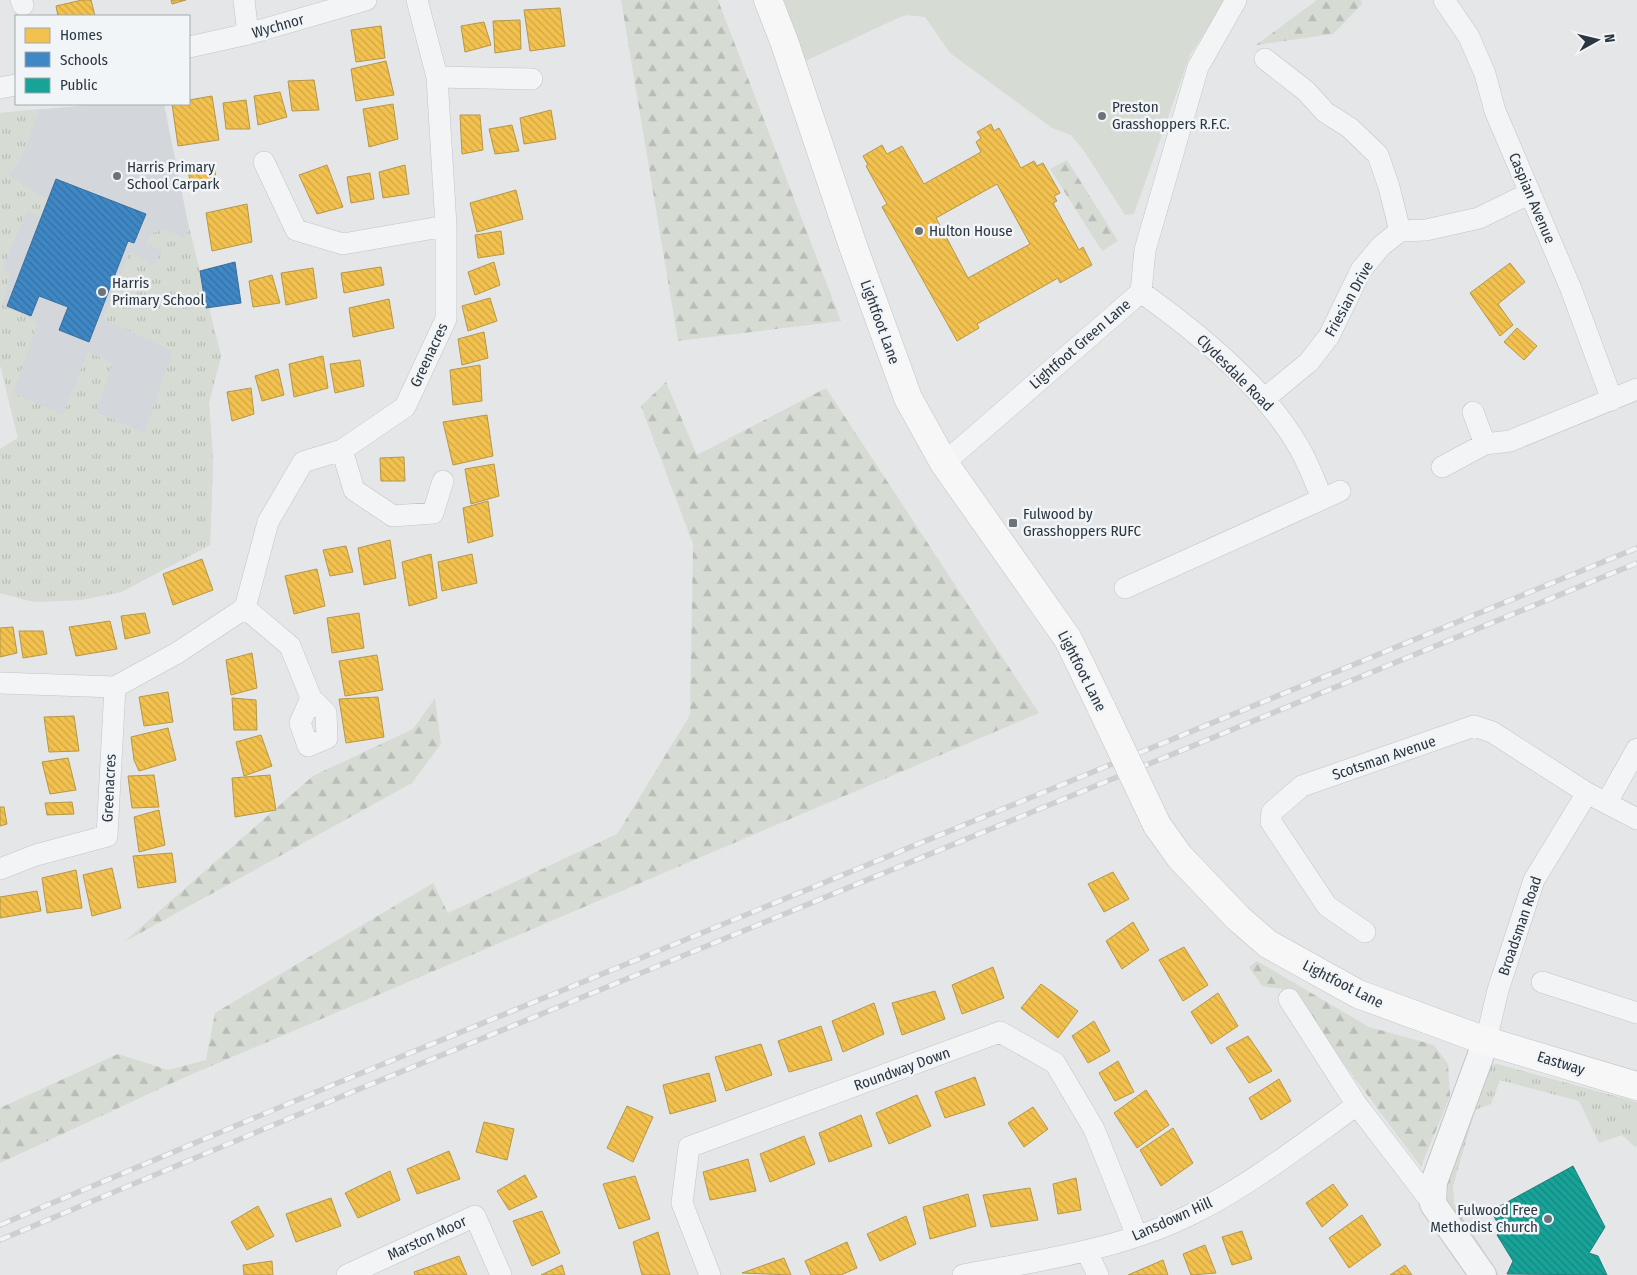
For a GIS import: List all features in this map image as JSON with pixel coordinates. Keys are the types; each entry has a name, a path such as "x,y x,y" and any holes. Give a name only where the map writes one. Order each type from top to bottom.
{"main road":[{"name":"Lightfoot Lane","path":"768,0 908,398 944,462 1068,639 1157,825 1186,863 1238,918 1268,944 1358,994 1486,1041"},
{"name":"Eastway","path":"1486,1041 1637,1086"}],"street":[{"path":"244,0 248,34"},
{"name":"Wychnor","path":"190,47 248,34 366,0"},
{"name":"Greenacres","path":"245,608 268,522 303,462 342,450 405,407 446,319 446,226 437,77 417,0"},
{"name":"Lightfoot Green Lane","path":"944,462 1141,292 1145,250 1198,67 1236,0"},
{"name":"Caspian Avenue","path":"1444,0 1469,37 1485,74 1495,110 1571,289 1612,400"},
{"path":"1265,59 1306,91 1325,112 1350,128 1378,156 1389,187 1400,231 1426,230 1479,218 1530,193"},
{"path":"437,77 532,79"},
{"path":"0,88 15,85"},
{"path":"264,162 296,230 343,244 446,226"},
{"name":"Friesian Drive","path":"1264,399 1309,362 1329,336 1361,270 1381,246 1400,231"},
{"name":"Clydesdale Road","path":"1125,588 1331,495 1264,399 1182,322 1141,292"},
{"path":"1442,467 1485,444 1510,441 1637,389"},
{"path":"1473,412 1485,444"},
{"path":"342,450 354,490 393,516 433,513 444,481"},
{"path":"0,683 115,687 177,653 245,608 290,646 311,698"},
{"name":"Greenacres","path":"0,869 36,855 107,836 115,687"},
{"name":"Scotsman Avenue","path":"1364,932 1326,906 1271,822 1272,812 1302,786 1474,726 1492,732 1587,792 1637,819"},
{"path":"1607,802 1637,749"},
{"name":"Broadsman Road","path":"1486,1041 1498,990 1534,880 1587,792"},
{"path":"1542,982 1637,1013"},
{"path":"1290,998 1357,1105 1433,1204 1482,1275"},
{"name":"Roundway Down","path":"710,1275 682,1202 690,1147 1000,1032 1055,1063 1094,1129 1137,1236"},
{"path":"1433,1204 1434,1182 1486,1041"},
{"name":"Lansdown Hill","path":"963,1275 1087,1252 1137,1236 1204,1208 1257,1176 1357,1105"},
{"name":"Marston Moor","path":"347,1275 475,1216 501,1275"},
{"path":"1087,1252 1098,1275"}],"shaded area":[{"name":"Harris Primary School","path":"90,105 164,105 189,228 221,356 209,403 213,460 210,545 121,592 80,600 35,602 0,593 0,449 18,438 0,364 0,113"}],"green space":[{"path":"621,0 718,0 841,321 678,341"},
{"name":"Preston Grasshoppers R.F.C.","path":"775,0 1226,0 1190,55 1134,214 1125,215 1084,151 1071,135 1052,128 950,53 925,17 907,15 896,19 799,64"},
{"path":"1317,0 1361,0 1362,4 1333,34 1256,45"},
{"path":"40,109 22,157 9,176 48,200 42,217 27,211 3,267 10,276 2,305 38,323 13,393 63,415 88,352 113,363 96,412 144,433 173,351 103,319 130,252 155,266 162,250 145,244 152,233 166,230 184,238 189,228 221,356 209,403 213,460 210,545 121,592 80,600 35,602 0,593 0,449 18,438 0,364 0,113"},
{"path":"1067,160 1118,241 1102,251 1050,169"},
{"path":"666,382 697,455 826,388 1039,713 183,1078 0,1163 0,1108 118,1054 168,1070 206,1060 215,1013 433,883 448,913 617,834 690,715 693,544 641,406"},
{"path":"435,698 441,744 412,783 124,942 313,776 413,729"},
{"path":"1257,961 1369,1027 1434,1045 1448,1064 1450,1096 1421,1167 1289,990 1262,986 1249,967"},
{"path":"1497,1064 1637,1102 1637,1146 1635,1147 1622,1135 1599,1143 1579,1101 1500,1080 1491,1104 1475,1110 1453,1186 1454,1204 1499,1275 1494,1275 1447,1204 1450,1160 1488,1065"}],"building: Homes":[{"path":"82,0 91,0 95,15 58,15 56,6"},
{"path":"171,0 186,0 172,4"},
{"path":"560,8 565,46 530,51 524,10"},
{"path":"520,20 521,49 495,53 493,21"},
{"path":"484,22 491,45 465,52 461,26"},
{"path":"381,26 385,58 356,62 351,30"},
{"path":"386,61 394,95 356,101 351,69"},
{"path":"314,80 319,110 292,111 288,81"},
{"path":"280,92 287,117 258,125 254,96"},
{"path":"212,96 219,140 178,146 172,105 190,105 190,100"},
{"path":"246,100 250,129 226,129 223,103"},
{"path":"393,104 398,139 369,147 363,109"},
{"path":"551,110 556,139 524,144 520,118"},
{"path":"460,115 480,115 483,150 462,154"},
{"name":"Hulton House","path":"991,124 994,131 999,128 1021,168 1034,161 1037,166 1043,163 1060,193 1054,196 1057,201 1053,203 1079,250 1083,247 1092,265 1060,283 1058,278 977,324 979,328 957,341 882,207 887,204 866,166 868,165 863,156 882,145 887,154 902,146 924,184 981,152 976,142 981,138 977,132","holes":["997,184 1030,244 968,278 936,218"]},
{"path":"512,125 519,151 495,154 489,129"},
{"path":"214,164 217,187 191,191 188,168"},
{"path":"327,165 343,207 317,214 299,175"},
{"path":"405,165 409,194 383,198 379,172"},
{"path":"370,173 374,199 351,203 347,177"},
{"path":"516,190 523,219 477,232 470,203"},
{"path":"247,204 252,242 212,251 206,213"},
{"path":"501,231 504,254 478,258 475,235"},
{"path":"494,262 500,285 475,295 468,272"},
{"path":"1510,263 1525,282 1498,304 1513,325 1500,336 1470,293"},
{"path":"381,267 384,285 344,293 341,273"},
{"path":"313,268 317,298 286,305 281,273"},
{"path":"272,275 280,303 253,307 249,281"},
{"path":"490,298 497,321 468,331 462,306"},
{"path":"389,299 394,328 353,337 349,308"},
{"path":"1517,328 1537,346 1524,360 1504,342"},
{"path":"484,332 488,358 462,365 458,339"},
{"path":"323,356 328,388 294,397 289,364"},
{"path":"360,360 364,386 335,393 330,364"},
{"path":"480,365 482,401 453,405 450,370"},
{"path":"278,369 284,395 262,401 255,376"},
{"path":"251,388 254,414 232,421 227,392"},
{"path":"487,415 493,456 453,465 443,422"},
{"path":"404,457 405,481 381,481 380,458"},
{"path":"494,464 499,496 471,504 465,469"},
{"path":"488,501 493,536 468,543 463,508"},
{"path":"390,540 396,578 364,585 358,548"},
{"path":"346,546 353,572 330,576 323,550"},
{"path":"431,554 437,598 409,606 402,562"},
{"path":"472,554 477,583 442,591 438,562"},
{"path":"202,559 213,590 173,605 163,574"},
{"path":"317,569 325,606 294,614 285,576"},
{"path":"145,613 150,633 125,639 121,616"},
{"path":"359,613 364,648 332,653 327,618"},
{"path":"110,621 117,649 76,656 69,627"},
{"path":"13,627 17,653 0,657 0,628"},
{"path":"19,631 43,631 47,654 23,658"},
{"path":"252,653 257,688 231,695 226,660"},
{"path":"377,655 383,690 345,696 339,661"},
{"path":"168,692 173,722 144,726 139,697"},
{"path":"378,697 384,737 346,743 339,699"},
{"path":"232,698 256,700 257,730 234,730"},
{"path":"74,716 79,751 49,752 44,717"},
{"path":"168,728 176,760 139,771 134,760 131,737"},
{"path":"261,735 272,766 244,776 236,742"},
{"path":"68,758 76,790 50,794 42,762"},
{"path":"154,775 159,807 132,808 128,776"},
{"path":"270,775 276,810 235,817 232,778"},
{"path":"72,802 74,814 47,815 45,803"},
{"path":"0,807 4,807 7,824 0,826"},
{"path":"159,810 165,845 139,852 134,817"},
{"path":"172,853 176,882 138,888 133,856"},
{"path":"112,868 121,908 92,916 83,875"},
{"path":"76,870 82,908 47,913 42,878"},
{"path":"1113,872 1129,899 1104,912 1088,884"},
{"path":"37,891 41,911 0,918 0,897"},
{"path":"1133,922 1149,950 1122,969 1106,941"},
{"path":"1184,947 1208,985 1183,1001 1159,960"},
{"path":"993,967 1004,998 962,1014 952,985"},
{"path":"1041,984 1078,1011 1058,1038 1021,1008"},
{"path":"935,991 945,1019 902,1035 892,1003"},
{"path":"1218,993 1238,1026 1211,1044 1191,1012"},
{"path":"874,1003 884,1034 843,1052 832,1021"},
{"path":"1094,1021 1110,1051 1088,1063 1072,1036"},
{"path":"821,1026 832,1060 789,1072 778,1041"},
{"path":"1248,1036 1272,1071 1249,1083 1226,1048"},
{"path":"761,1044 772,1075 726,1091 715,1057"},
{"path":"1118,1061 1134,1092 1115,1101 1099,1073"},
{"path":"709,1073 716,1101 670,1114 663,1085"},
{"path":"975,1077 985,1105 945,1118 935,1092"},
{"path":"1279,1079 1291,1101 1261,1120 1249,1098"},
{"path":"1146,1090 1169,1125 1137,1148 1114,1113"},
{"path":"917,1095 931,1126 889,1144 876,1113"},
{"path":"627,1106 653,1117 633,1162 607,1148"},
{"path":"1033,1107 1048,1129 1024,1147 1008,1123"},
{"path":"861,1115 872,1146 829,1162 819,1133"},
{"path":"484,1122 514,1129 507,1160 476,1152"},
{"path":"1173,1128 1193,1163 1161,1186 1140,1150"},
{"path":"804,1136 815,1164 770,1182 760,1154"},
{"path":"449,1151 460,1179 417,1194 407,1169"},
{"path":"748,1159 756,1191 710,1200 703,1172"},
{"path":"390,1171 400,1200 358,1218 345,1193"},
{"path":"525,1175 537,1197 509,1210 497,1191"},
{"path":"635,1176 650,1219 619,1229 603,1184"},
{"path":"1076,1178 1081,1210 1058,1214 1053,1184"},
{"path":"1333,1184 1348,1205 1322,1227 1306,1203"},
{"path":"1030,1188 1038,1220 991,1227 983,1195"},
{"path":"968,1194 976,1226 930,1239 923,1207"},
{"path":"331,1198 341,1226 296,1242 286,1214"},
{"path":"258,1206 274,1236 247,1250 231,1222"},
{"path":"542,1211 560,1253 532,1266 513,1221"},
{"path":"1362,1215 1381,1245 1349,1268 1329,1238"},
{"path":"906,1216 916,1244 880,1261 867,1234"},
{"path":"1242,1231 1252,1259 1232,1265 1222,1237"},
{"path":"658,1232 670,1275 642,1275 633,1242"},
{"path":"847,1242 857,1268 841,1275 811,1275 805,1261"},
{"path":"1205,1245 1216,1273 1191,1275 1183,1254"},
{"path":"459,1256 467,1275 415,1275 414,1272"},
{"path":"784,1258 791,1275 742,1273"},
{"path":"1163,1260 1168,1275 1128,1275"},
{"path":"272,1261 273,1275 244,1275 243,1265"},
{"path":"562,1265 565,1275 541,1275"},
{"path":"1405,1265 1412,1275 1390,1275"}],"building: Schools":[{"name":"Harris Primary School","path":"56,179 146,214 134,243 128,241 89,342 59,330 68,307 39,296 31,316 7,306"},
{"path":"235,262 241,303 206,308 200,271"}],"building: Public":[{"name":"Fulwood Free Methodist Church","path":"1573,1166 1605,1227 1589,1253 1598,1256 1607,1275 1507,1274 1513,1261 1497,1235 1502,1231 1491,1211"}],"railway":[{"path":"0,1225 347,1079 1637,548"},
{"path":"0,1240 352,1092 1637,563"}],"place":[{"name":"Preston Grasshoppers R.F.C.","path":"1102,116"},
{"name":"Harris Primary School Carpark","path":"117,176"},
{"name":"Hulton House","path":"919,231"},
{"name":"Harris Primary School","path":"102,292"},
{"name":"Fulwood by Grasshoppers RUFC","path":"1013,523"},
{"name":"Fulwood Free Methodist Church","path":"1548,1219"}]}
